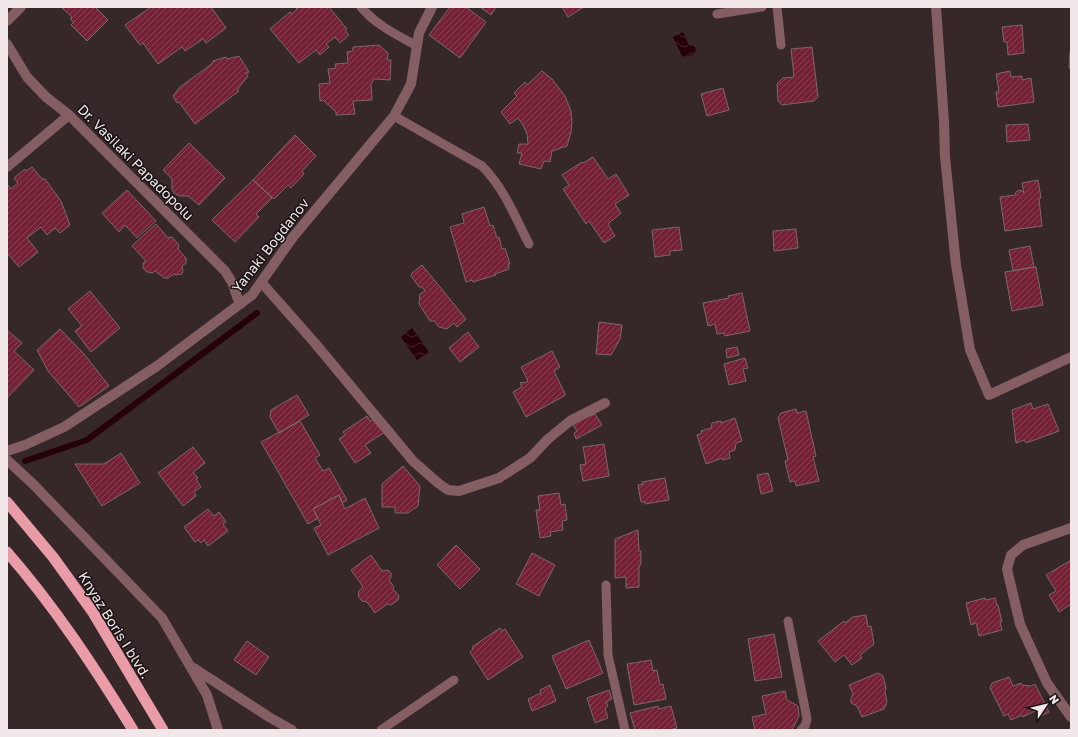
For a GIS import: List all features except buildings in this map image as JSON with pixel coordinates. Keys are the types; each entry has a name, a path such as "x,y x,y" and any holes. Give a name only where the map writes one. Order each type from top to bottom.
{"highway":[{"name":"Knyaz Boris I blvd.","path":"7,502 53,557 92,612 146,704 164,730"},
{"path":"7,552 23,570 66,627 134,730"}],"street":[{"path":"7,21 20,7"},
{"name":"Yanaki Bogdanov","path":"7,451 25,446 64,427 157,366 252,295 292,237 394,116 411,84 419,33 432,7"},
{"path":"936,7 945,157 956,265 970,350 989,395 1071,357"},
{"name":"Dr. Vasilaki Papadopolu","path":"7,44 27,77 46,97 69,115 225,271 233,284 241,304"},
{"path":"7,167 69,115"},
{"path":"261,282 314,342 413,461 448,490 459,491 499,478 530,458 548,439 570,420 605,403"},
{"path":"7,460 33,484 162,618 207,695 218,730"},
{"path":"1071,528 1023,545 1011,554 1007,569 1020,624 1047,683 1071,717"},
{"path":"191,666 269,717 292,730"}],"lane":[{"path":"361,7 384,28 417,46"},
{"path":"717,14 762,7"},
{"path":"777,7 781,45"},
{"path":"394,116 482,166 493,177 502,191 529,244"},
{"path":"606,585 608,655 624,730"},
{"path":"788,621 807,718 805,726 800,730"},
{"path":"381,730 454,680"}],"water":[{"path":"683,32 689,45 694,46 696,50 694,54 683,58 673,37"},
{"path":"412,328 429,352 417,360 401,337"}],"waterway":[{"path":"25,461 87,440 257,313"}]}
